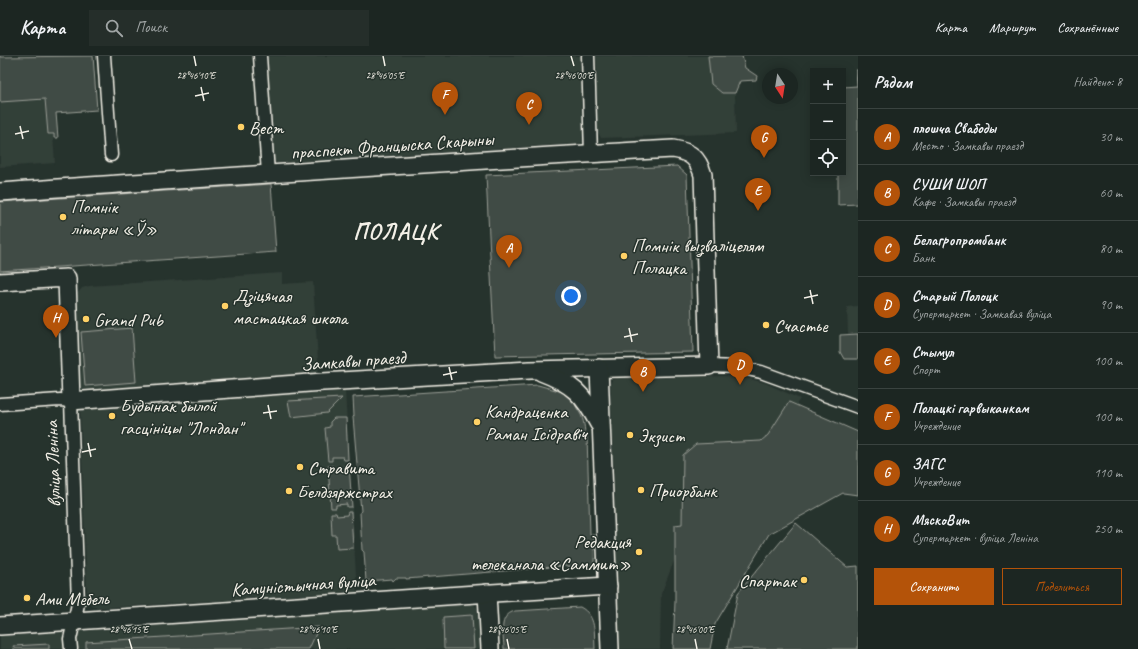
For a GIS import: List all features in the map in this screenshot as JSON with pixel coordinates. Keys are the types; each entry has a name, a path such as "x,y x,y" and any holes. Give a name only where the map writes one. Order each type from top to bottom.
{"street":[{"path":"104,56 111,155"},
{"path":"260,56 268,174"},
{"path":"588,56 591,154"},
{"name":"праспект Францыска Скарыны","path":"0,192 673,149 684,151 700,164 703,175 709,366"},
{"name":"вуліца Леніна","path":"0,282 67,278 78,604 70,639 71,649"},
{"path":"709,366 738,367 761,372 858,407"},
{"name":"Замкавы праезд","path":"0,404 535,369 709,366"},
{"path":"599,368 610,649"},
{"path":"535,369 560,379 578,391 590,406 601,427"},
{"name":"Камуністычная вуліца","path":"0,626 608,586"},
{"path":"487,593 490,649"}],"shaded area":[{"path":"0,56 93,56 97,110 56,113 58,138 54,138 54,134 48,134 45,99 0,102"},
{"path":"265,56 580,56 583,143 276,163 273,160"},
{"path":"596,56 734,56 736,133 601,138 598,132"},
{"path":"708,56 742,56 745,68 757,76 756,80 740,81 735,93 722,93 711,84"},
{"path":"0,66 43,70 48,135 53,135 55,163 0,167"},
{"path":"856,70 858,70 858,204 838,205 838,176 846,176 846,87 857,86"},
{"path":"677,166 687,175 693,352 495,356 486,175"},
{"path":"271,184 276,252 0,271 0,202"},
{"path":"282,273 282,284 313,282 320,393 345,391 357,592 100,608 91,605 87,596 77,294 82,288 89,286"},
{"path":"858,306 858,360 849,360 847,307"},
{"path":"132,328 136,382 85,386 81,332"},
{"path":"858,334 858,359 844,359 840,352 840,335"},
{"path":"739,376 765,383 800,399 768,445 688,526 661,594 660,649 620,649 610,384 612,380 617,378"},
{"path":"538,385 566,393 575,402 582,419 585,436 587,436 590,534 594,535 594,563 590,566 565,566 406,579 396,578 393,581 392,579 366,581 364,552 362,550 361,511 353,417 353,397"},
{"path":"342,398 327,413 291,417 288,401"},
{"path":"789,402 858,432 858,495 843,493 769,534 715,624 710,649 673,649 675,602 675,525 682,524 683,455 696,444 761,441 768,435"},
{"path":"334,418 346,418 348,460 344,460 343,457 332,457 332,461 328,461 325,428 330,427 330,422"},
{"path":"349,465 352,507 347,507 347,504 336,505 336,508 331,508 328,466 333,466 333,471 345,470 344,466"},
{"path":"348,512 351,512 353,548 337,549 336,535 332,535 331,513 336,513 337,516 347,515"},
{"name":"Спартак","path":"796,523 847,567 858,566 858,649 727,649 738,593"},
{"path":"473,604 479,610 481,649 0,649 0,636"},
{"path":"580,607 589,615 594,625 595,649 504,649 503,627 509,613 515,611"},
{"path":"472,615 474,649 444,649 443,617"},
{"path":"319,627 309,649 86,649 86,642"},
{"path":"49,644 49,649 14,649 13,646"}],"place":[{"name":"Полацкі гарвыканкам","path":"445,115"},
{"name":"Белагропромбанк","path":"529,125"},
{"name":"Вест","path":"241,127"},
{"name":"ЗАГС","path":"764,158"},
{"name":"Стымул","path":"758,211"},
{"name":"Помнік літары «Ў»","path":"63,217"},
{"name":"Помнік вызваліцелям Полацка","path":"624,256"},
{"name":"плошча Свабоды","path":"509,268"},
{"name":"Дзіцячая мастацкая школа","path":"225,306"},
{"name":"Grand Pub","path":"86,319"},
{"name":"Счастье","path":"766,325"},
{"name":"МяскоВит","path":"56,338"},
{"name":"Старый Полоцк","path":"740,385"},
{"name":"СУШИ ШОП","path":"643,392"},
{"name":"Будынак былой гасцініцы \"Лондан\"","path":"112,416"},
{"name":"Кандраценка Раман Ісідравіч","path":"477,422"},
{"name":"Экзист","path":"630,435"},
{"name":"Стравита","path":"300,467"},
{"name":"Приорбанк","path":"641,490"},
{"name":"Белдзяржстрах","path":"289,491"},
{"name":"Редакция телеканала «Саммит»","path":"639,552"},
{"name":"Спартак","path":"804,580"},
{"name":"Ами Мебель","path":"27,598"}],"district":[{"name":"ПОЛАЦК","path":"396,231"}]}
